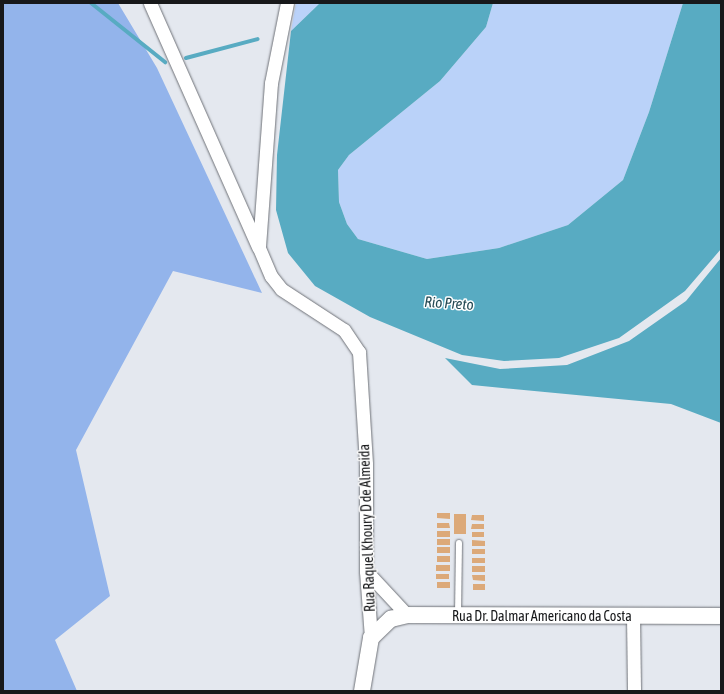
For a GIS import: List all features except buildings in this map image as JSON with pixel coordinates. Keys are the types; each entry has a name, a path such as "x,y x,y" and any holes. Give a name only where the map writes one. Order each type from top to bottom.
{"street":[{"name":"Rua Raquel Khoury D de Almeida","path":"150,3 271,276 281,289 344,330 359,352 362,365 366,571 371,638 362,691"},
{"path":"258,248 271,84 286,3"},
{"path":"366,571 407,615"},
{"name":"Rua Dr. Dalmar Americano da Costa","path":"371,638 391,619 407,615 458,617 721,616"},
{"path":"633,616 634,691"}],"lane":[{"path":"458,617 459,543"}],"shaded area":[{"path":"3,3 118,3 157,68 262,293 173,271 76,450 110,596 55,640 77,691 3,691"},
{"path":"296,3 320,3 291,31"},
{"path":"493,3 683,3 649,112 623,180 568,225 499,248 427,259 358,239 347,224 339,202 338,170 349,155 440,81 486,27"}],"water":[{"name":"Rio Preto","path":"320,3 493,3 486,27 440,81 349,155 338,170 339,202 347,224 358,239 427,259 499,248 568,225 623,180 649,112 683,3 721,3 721,249 685,291 619,338 559,358 504,361 462,355 370,317 315,286 288,253 276,210 277,155 291,31"},
{"path":"721,258 721,423 671,404 472,385 445,358 500,369 567,365 629,341 686,301"}],"waterway":[{"path":"91,3 165,62"},
{"path":"186,58 258,39"}]}
